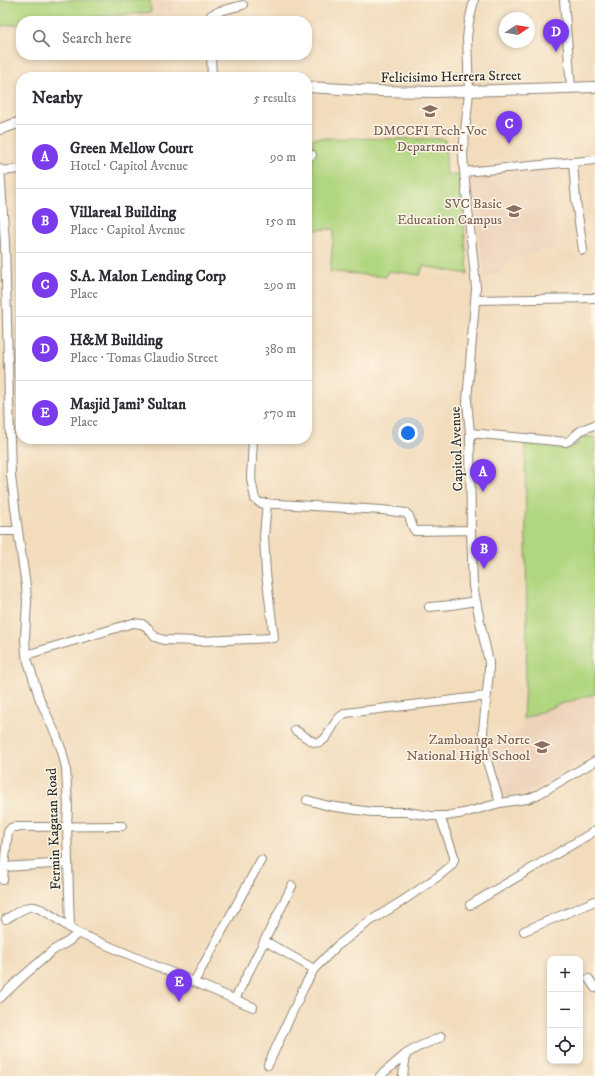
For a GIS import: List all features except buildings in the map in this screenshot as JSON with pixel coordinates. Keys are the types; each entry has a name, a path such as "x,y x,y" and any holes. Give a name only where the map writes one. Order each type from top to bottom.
{"street":[{"name":"Capitol Avenue","path":"474,0 467,38 469,92 463,153 475,276 475,300 467,401 470,433 472,570 475,601 489,662 483,739 500,803"},
{"path":"564,0 571,88"},
{"path":"211,16 220,11 243,5"},
{"path":"211,60 212,72"},
{"name":"Felicisimo Herrera Street","path":"312,88 406,92 469,92 595,87"},
{"path":"0,128 16,123"},
{"path":"464,172 595,160"},
{"path":"573,162 576,201 583,250"},
{"path":"0,170 16,169"},
{"name":"Fermin Kagatan Road","path":"0,170 5,243 11,476 26,586 26,655 40,700 62,751 66,768 70,928"},
{"path":"0,255 5,243"},
{"path":"475,300 595,298"},
{"path":"470,433 566,442 571,440 586,428 595,425"},
{"path":"253,444 251,479 255,499 260,503 382,510 406,513 416,531 471,530"},
{"path":"26,655 133,623 142,624 148,628 155,637 164,640 200,641 274,638 266,573 264,536 267,503"},
{"path":"0,532 18,531"},
{"path":"429,607 475,601"},
{"path":"295,730 315,743 323,741 337,719 346,714 487,696"},
{"path":"307,800 329,806 372,812 407,812 452,816 500,803 527,799 537,795 595,761"},
{"path":"268,1065 303,989 314,969 337,946 367,922 404,900 452,865 454,856 440,816"},
{"path":"3,880 8,832 11,828 122,826"},
{"path":"470,905 595,831"},
{"path":"194,982 261,860"},
{"path":"4,867 68,863"},
{"path":"235,999 292,886"},
{"path":"524,931 595,901"},
{"path":"6,919 29,907 35,906 78,933 253,1007"},
{"path":"0,998 52,951 69,941 78,933"},
{"path":"265,941 314,969"},
{"path":"589,979 595,988"},
{"path":"380,1076 406,1054 441,1037"},
{"path":"403,1076 406,1054"}],"shaded area":[{"path":"0,0 173,0 174,13 142,16 16,16 16,27 0,29"},
{"name":"SVC Basic Education Campus","path":"549,170 558,246 511,259 499,274 485,276 469,176"},
{"name":"Zamboanga Norte National High School","path":"595,694 595,756 582,760 530,792 508,796 503,795 486,738 522,732 523,719 560,704"}],"green space":[{"path":"0,0 150,0 151,12 107,16 16,16 16,24 0,26"},
{"path":"313,138 445,139 447,175 460,175 468,274 423,266 420,275 388,271 386,277 330,272 334,229 312,230"},
{"path":"578,437 595,437 595,694 560,704 523,719 527,646 525,442 578,445"}],"place":[{"name":"H&M Building","path":"556,52"},
{"name":"DMCCFI Tech-Voc Department","path":"430,111"},
{"name":"S.A. Malon Lending Corp","path":"509,144"},
{"name":"SVC Basic Education Campus","path":"514,211"},
{"name":"Green Mellow Court","path":"483,492"},
{"name":"Villareal Building","path":"484,569"},
{"name":"Zamboanga Norte National High School","path":"542,747"},
{"name":"Masjid Jami' Sultan","path":"179,1002"}]}
